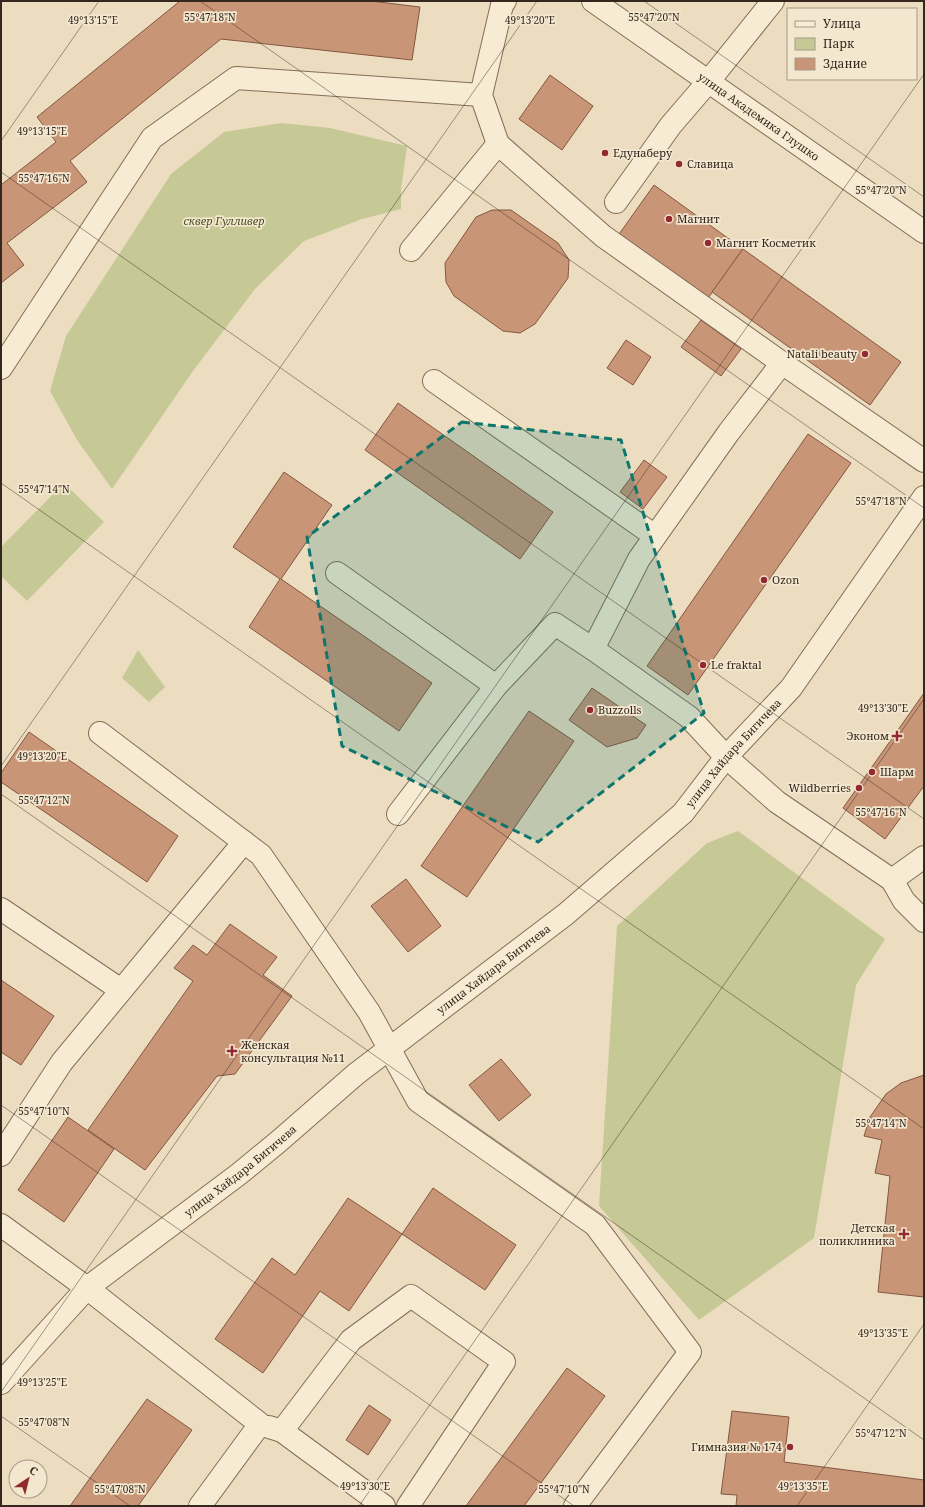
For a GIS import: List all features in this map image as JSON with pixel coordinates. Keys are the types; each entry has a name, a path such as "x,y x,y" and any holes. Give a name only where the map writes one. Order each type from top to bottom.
{"street":[{"path":"505,1 502,5 481,95 498,144 603,236 782,363 924,460"},
{"name":"улица Академика Глушко","path":"593,1 924,232"},
{"path":"616,202 671,125 708,82 773,1"},
{"path":"1,368 152,138 236,78 481,95"},
{"path":"410,250 498,144"},
{"path":"594,649 639,559 729,432 782,363"},
{"path":"434,381 655,536"},
{"name":"улица Хайдара Бигичева","path":"1,1383 87,1288 244,1169 389,1048 566,914 682,813 726,757 791,688 924,496"},
{"path":"337,573 496,686"},
{"path":"398,814 496,686 555,624 594,649 689,717 726,757 777,802 892,880 904,901 924,921"},
{"path":"100,733 261,855 369,1012 418,1101 595,1225 690,1352 575,1506"},
{"path":"1,1155 62,1062 244,842"},
{"path":"892,880 924,857"},
{"path":"1,909 121,990"},
{"path":"1,1225 87,1288 260,1424 282,1431 384,1506"},
{"path":"282,1431 351,1340 411,1296 504,1362 408,1506"},
{"path":"200,1506 260,1424"}],"highlighted area":[{"path":"462,422 621,440 704,713 538,842 342,746 307,537"}],"green space":[{"name":"сквер Гулливер","path":"281,123 330,128 407,146 401,190 401,209 362,219 304,241 255,289 193,371 112,489 77,440 50,391 66,336 171,174 224,132"},
{"path":"64,483 104,522 27,601 1,576 1,547"},
{"path":"138,650 165,687 149,702 122,678"},
{"path":"738,831 885,939 856,985 814,1238 699,1320 599,1206 617,926 707,843"}],"building":[{"path":"180,1 371,1 420,7 412,60 221,39 70,161 87,182 7,243 24,265 1,283 1,185 56,142 37,117"},
{"path":"550,75 593,106 562,150 519,119"},
{"path":"654,185 743,249 706,301 617,237"},
{"path":"492,210 511,210 558,243 569,260 568,278 535,324 520,333 503,331 454,296 446,282 445,263 476,217"},
{"path":"743,249 901,362 870,405 712,292"},
{"path":"701,320 741,349 721,376 681,347"},
{"path":"626,340 651,357 633,385 607,368"},
{"path":"398,403 553,512 520,559 365,450"},
{"path":"808,434 851,463 688,695 647,666"},
{"path":"644,460 667,477 643,509 620,492"},
{"path":"284,472 332,505 281,579 432,683 399,731 249,627 280,579 233,547"},
{"path":"592,688 646,725 637,738 607,747 569,720"},
{"path":"924,693 924,786 885,839 843,808"},
{"path":"529,711 574,741 467,897 421,866"},
{"path":"29,732 178,836 147,882 1,782 1,773"},
{"path":"406,879 441,926 408,952 371,906"},
{"path":"230,924 277,957 263,975 292,996 235,1074 217,1076 145,1170 88,1130 193,981 174,968 193,945 207,955"},
{"path":"1,980 54,1016 21,1065 1,1052"},
{"path":"501,1059 531,1095 499,1121 469,1085"},
{"name":"Детская поликлиника","path":"924,1075 924,1297 878,1292 890,1176 875,1173 882,1140 864,1136 870,1117 886,1094 901,1083"},
{"path":"68,1117 114,1149 64,1222 18,1190"},
{"path":"433,1188 516,1245 485,1290 402,1234"},
{"path":"348,1198 402,1234 349,1311 320,1291 263,1373 215,1339 272,1258 295,1275"},
{"path":"567,1368 605,1396 524,1506 466,1506"},
{"path":"147,1399 192,1430 138,1506 70,1506"},
{"path":"369,1405 391,1420 368,1455 346,1440"},
{"path":"732,1411 789,1417 784,1462 924,1480 924,1506 736,1506 737,1495 721,1494"}],"place":[{"name":"Едунаберу","path":"605,153"},
{"name":"Славица","path":"679,164"},
{"name":"Магнит","path":"669,219"},
{"name":"Магнит Косметик","path":"708,243"},
{"name":"Natali beauty","path":"865,354"},
{"name":"Ozon","path":"764,580"},
{"name":"Le fraktal","path":"703,665"},
{"name":"Buzzolls","path":"590,710"},
{"name":"Эконом","path":"897,736"},
{"name":"Шарм","path":"872,772"},
{"name":"Wildberries","path":"859,788"},
{"name":"Женская консультация №11","path":"232,1051"},
{"name":"Детская поликлиника","path":"904,1234"},
{"name":"Гимназия № 174","path":"790,1447"}]}
